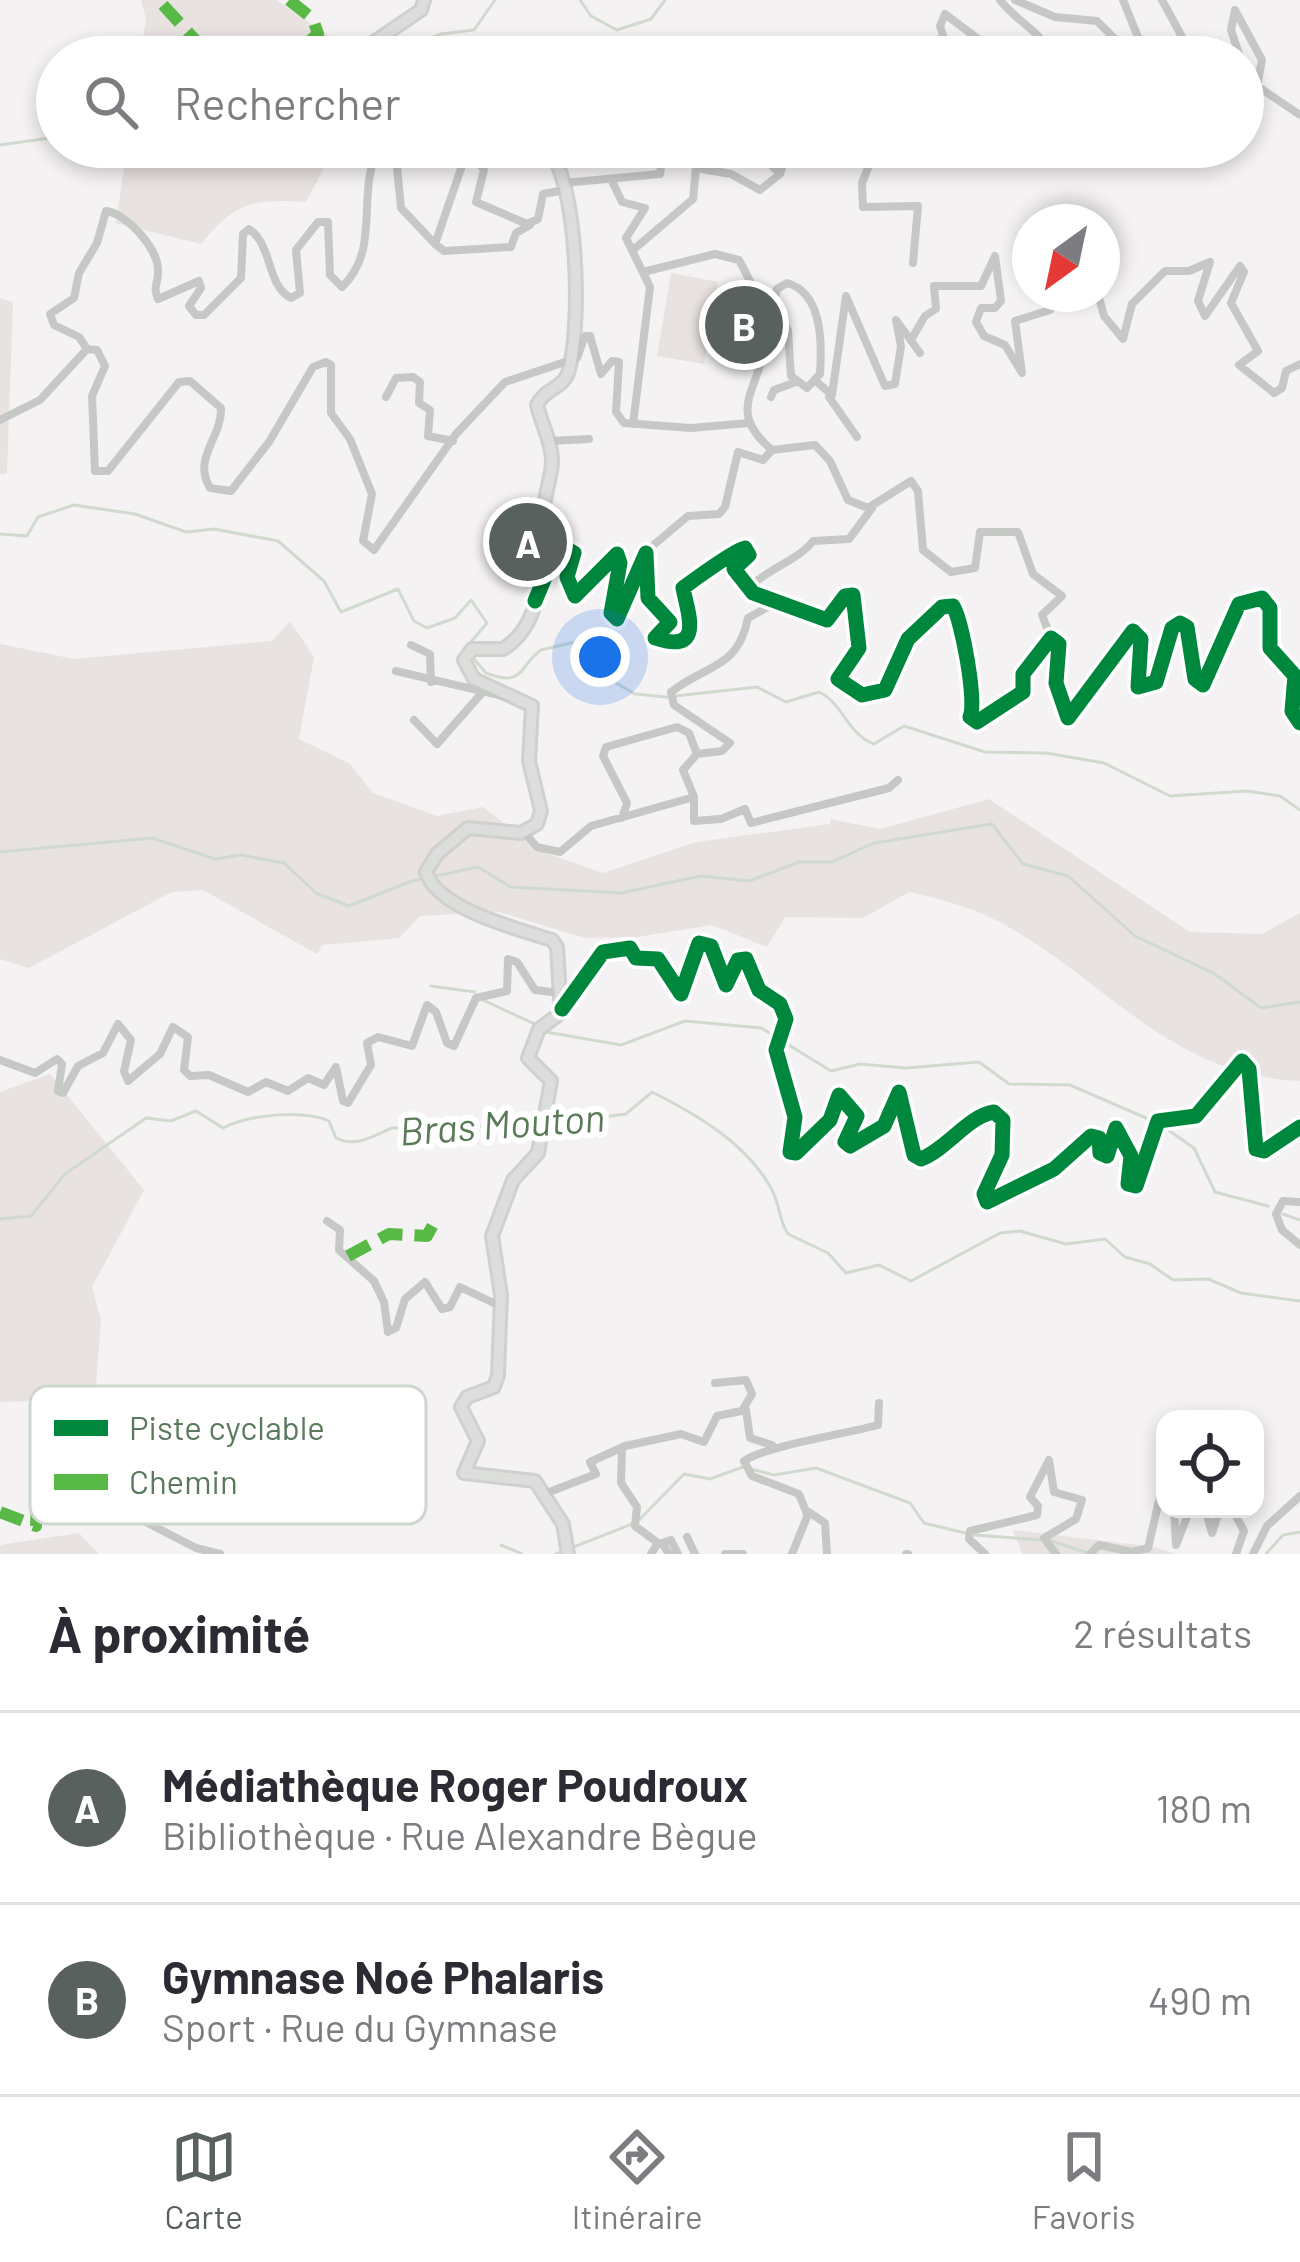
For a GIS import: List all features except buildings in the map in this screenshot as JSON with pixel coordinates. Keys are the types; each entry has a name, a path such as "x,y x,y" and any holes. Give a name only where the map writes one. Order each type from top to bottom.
{"main road":[{"path":"383,36 421,10 424,0"},
{"path":"556,168 565,186 578,285 571,358 564,381 544,393 537,405 553,463 535,602 521,634 508,646 472,649 464,660 474,679 518,696 533,709 530,770 541,811 537,824 524,832 468,828 431,860 426,872 436,892 513,929 552,940 562,1009 541,1027 528,1061 551,1081 542,1136 538,1153 514,1180 492,1236 501,1306 496,1384 461,1404 478,1442 464,1470 473,1478 531,1478 563,1524 567,1550"}],"street":[{"path":"1000,0 1036,36"},
{"path":"1015,0 1055,17 1097,21 1112,36"},
{"path":"1123,0 1138,36"},
{"path":"1162,0 1182,36"},
{"path":"1233,36 1235,10 1249,36"},
{"path":"943,36 940,26 945,14 974,36"},
{"path":"1264,91 1300,115"},
{"path":"374,168 365,204 364,257 342,287 330,275 328,222 318,222 296,250 300,292 291,298 279,289 260,236 249,229 243,234 241,278 204,315 196,315 189,306 199,281 192,280 165,299 156,297 159,267 149,247 124,218 106,211 94,249 79,273 74,298 50,314 54,325 103,355 105,366 92,396 98,429 95,471 108,471 179,382 190,381 221,407 222,419 203,458 203,478 219,491 241,483 313,368 326,362 331,365 331,413 350,439 372,494 363,541 374,550 452,441 505,382 578,356 588,335 601,374 612,361 619,362 616,412 621,421 691,428 749,423"},
{"path":"397,168 401,208 444,251 512,247 517,233 538,219 543,194 565,186 660,174 661,168"},
{"path":"435,244 461,168"},
{"path":"483,168 476,202 532,224"},
{"path":"633,250 693,199 696,168 731,174 760,190 783,168"},
{"path":"775,168 781,174"},
{"path":"870,168 860,195 862,207 918,206 913,263"},
{"path":"611,179 622,202 645,208 626,238 647,271 650,286 633,424"},
{"path":"647,271 716,254 735,255 760,299 761,363 746,395 749,423 772,450"},
{"path":"912,338 925,316 936,309 934,286 974,289 987,279 995,256 1001,301 995,308 981,308 976,322 984,337 1005,345 1022,373 1015,321 1044,312"},
{"path":"1102,312 1121,339 1132,304 1166,271 1189,271 1210,262 1198,302 1204,316 1240,266 1244,272 1232,306 1258,351 1239,364 1276,392 1286,371 1300,364"},
{"path":"818,382 807,388 796,382 786,358 788,330 773,301 777,289 787,284 800,289 820,328 818,382 857,437"},
{"path":"829,397 847,296 888,388 895,384 901,352 896,320 920,353"},
{"path":"0,420 40,400 87,349"},
{"path":"761,363 786,358"},
{"path":"386,397 396,378 413,376 420,382 419,403 430,410 428,436 452,441"},
{"path":"771,397 774,390 796,382"},
{"path":"548,441 589,439"},
{"path":"535,602 548,571 567,550 574,554 567,578 575,596 616,554 620,563 611,613 616,619 641,571 644,553 688,516 718,514 725,507 738,452 763,460 772,450 815,445 830,461 848,500 872,508"},
{"path":"747,589 773,564 800,554 813,541 849,539 872,508 911,481 918,491 923,550 951,572 975,568 980,532 1018,532 1033,574 1062,596 1042,615 1059,648 1056,683 1063,712 1071,718 1133,631 1141,639 1138,687 1156,682 1172,628 1180,623 1186,627 1195,680 1207,684 1239,604 1262,598 1270,608 1268,643 1295,676 1292,711 1300,723"},
{"path":"644,553 650,559 648,598 670,622 656,636 660,642 689,632 693,616 683,588 742,548 749,555 734,568 747,589 827,620 845,596 853,595 859,648 838,679 867,696 888,686 908,639 942,607 952,606 966,634 964,663 976,702 970,717 974,722 1023,692 1023,674 1052,638"},
{"path":"779,602 752,614 742,645 722,663 670,696 730,743 722,752 697,754 683,770 694,797 694,821 721,819 745,809 753,825 795,808 889,788 898,780"},
{"path":"411,645 430,654 431,682"},
{"path":"395,671 481,694 518,696"},
{"path":"414,720 437,743 481,694"},
{"path":"621,819 627,803 603,756 609,745 677,727 689,733 697,754"},
{"path":"524,832 537,847 560,851 584,829 694,797"},
{"path":"562,1009 599,953 628,948 636,958 661,962 683,994 695,950 704,941 711,946 726,985 738,960 746,959 759,990 783,1010 777,1053 795,1117 790,1152 798,1151 830,1120 839,1095 856,1112 856,1124 845,1142 850,1146 884,1126 899,1092 913,1151 921,1159 949,1144 983,1114 994,1112 1003,1120 1003,1148 984,1194 987,1202 1054,1169 1091,1136 1099,1138 1100,1153 1107,1156 1116,1128 1131,1156 1127,1180 1136,1186 1158,1121 1196,1116 1242,1061 1249,1070 1255,1148 1264,1151 1300,1126"},
{"path":"0,1060 35,1072 58,1059 62,1064 58,1091 63,1093 72,1072 103,1053 118,1024 131,1040 124,1071 128,1081 160,1054 173,1027 188,1037 184,1070 190,1076 209,1075 248,1092 266,1082 288,1090 308,1078 324,1084 336,1067 343,1101 348,1103 371,1065 367,1042 378,1037 412,1046 427,1005 447,1043 454,1046 476,998 508,992 508,958 517,962 535,990 561,993"},
{"path":"1300,1202 1283,1201 1276,1214 1279,1226 1300,1245"},
{"path":"327,1221 340,1230 339,1250 378,1288 388,1332 396,1328 410,1293 425,1282 442,1309 450,1307 460,1287 501,1306"},
{"path":"543,1494 596,1474 590,1462 622,1447 681,1434 704,1442 717,1416 743,1409 752,1394 746,1380 715,1383"},
{"path":"743,1409 750,1438 772,1445 825,1441 878,1425 879,1402"},
{"path":"772,1445 744,1461 745,1470 792,1488 807,1514 825,1522 827,1554"},
{"path":"622,1447 621,1483 637,1507 635,1526 656,1537 651,1554"},
{"path":"986,1554 969,1539 970,1531 1036,1515 1030,1498 1049,1460 1054,1492 1082,1500 1076,1519 1044,1538 1056,1554"},
{"path":"1253,1554 1261,1534 1300,1496"},
{"path":"792,1554 807,1514"},
{"path":"1090,1554 1099,1546 1137,1552 1148,1548 1156,1514"},
{"path":"1174,1518 1176,1546 1187,1518"},
{"path":"1207,1518 1212,1533 1217,1518"},
{"path":"1236,1554 1244,1531 1237,1518"},
{"path":"150,1524 196,1548 220,1554"},
{"path":"687,1537 695,1554"},
{"path":"725,1554 743,1554"}],"shaded area":[{"path":"141,0 276,0 330,36 143,36 146,19"},
{"path":"124,168 324,168 306,202 247,206 225,219 201,244 116,223"},
{"path":"671,273 718,282 704,364 657,356"},
{"path":"0,298 13,302 7,474 0,474"},
{"path":"290,621 314,657 299,739 350,764 373,793 437,816 483,807 540,851 603,873 696,842 830,824 830,819 880,829 989,799 1190,932 1262,934 1300,913 1300,1081 1255,1075 1180,1046 1012,929 962,906 909,892 863,918 785,917 767,947 712,925 637,937 585,938 499,912 420,916 399,938 323,945 317,954 203,890 172,892 29,968 0,959 0,644 74,659 272,641"},
{"path":"50,1074 144,1190 92,1287 101,1320 96,1386 30,1386 30,1401 0,1402 0,1092"},
{"path":"1013,1530 1155,1547 1175,1554 1022,1554"},
{"path":"79,1533 99,1554 0,1554 0,1545"}],"waterway":[{"path":"436,36 474,30 495,0"},
{"path":"580,0 591,16 617,30 651,19 665,0"},
{"path":"0,145 36,140"},
{"path":"0,534 27,536 38,517 74,505 135,514 186,532 214,529 278,541 324,581 341,612 398,589 414,621 427,628 455,618 471,600 487,623 470,643"},
{"path":"473,658 486,673 508,678 520,673 541,650 584,640 616,683 635,694 666,697 757,687 786,702 819,692 857,733 874,744 904,726 985,752 1046,753 1104,763 1170,796 1247,791 1280,796 1300,810"},
{"path":"0,852 152,838 215,859 241,855 284,863 316,893 349,906 412,881 478,867 511,887 621,893 701,876 749,881 799,862 832,862 874,843 992,824 1023,864 1068,876 1135,936 1215,974 1261,1008 1300,1002"},
{"path":"431,986 475,992"},
{"path":"483,1000 539,1026"},
{"path":"546,1032 621,1045 685,1021 761,1028 831,1071 860,1064 906,1068 979,1062 1009,1084 1070,1085 1153,1121"},
{"name":"Bras Mouton","path":"550,1124 626,1114 652,1092 703,1121 749,1158 772,1190 788,1234 828,1253 846,1273 879,1265 911,1281 1000,1233 1020,1231 1066,1244 1105,1239 1125,1257 1150,1264 1173,1280 1208,1279 1241,1293 1300,1301"},
{"name":"Bras Mouton","path":"0,1219 31,1216 65,1174 146,1118 171,1121 196,1111 223,1128 260,1117 305,1115 329,1121 336,1138 351,1142 392,1128 540,1125"},
{"path":"1161,1125 1194,1148 1215,1192 1268,1206"},
{"path":"1283,1214 1300,1220"},
{"path":"640,1519 684,1474 710,1479 743,1467 774,1475 816,1468 910,1503 924,1523 965,1533"},
{"path":"556,1554 632,1524"},
{"path":"1266,1554 1283,1535 1300,1532"},
{"path":"975,1535 1040,1540"},
{"path":"1048,1540 1091,1554"},
{"path":"501,1545 522,1554"}],"marked path":[{"path":"289,0 313,19 316,36"},
{"path":"163,5 192,36"},
{"path":"348,1256 389,1234 427,1236 434,1223"},
{"path":"0,1512 30,1524"},
{"path":"31,1524 36,1524"}],"cycle path":[{"path":"535,601 548,570 567,549 574,553 567,577 575,596 617,554 620,563 611,613 617,619 646,553 648,598 670,622 655,638 681,641 690,628 683,588 745,548 749,555 734,569 753,593 827,620 845,596 853,595 859,648 838,679 862,695 885,690 908,639 942,607 953,606 968,662 970,717 977,722 1023,692 1023,674 1051,638 1059,644 1056,683 1068,718 1133,631 1141,639 1138,687 1156,682 1172,628 1180,623 1187,627 1195,679 1203,685 1239,604 1262,598 1270,608 1270,648 1295,676 1292,711 1300,723"},
{"path":"562,1009 603,952 630,948 636,958 658,959 681,994 699,943 711,946 726,985 738,960 746,959 759,990 780,1004 786,1019 776,1050 795,1117 790,1152 796,1153 830,1120 839,1095 857,1116 845,1142 850,1146 884,1126 899,1092 914,1155 921,1159 994,1112 1003,1120 1002,1155 984,1194 987,1202 1054,1169 1091,1136 1099,1138 1100,1153 1107,1156 1116,1128 1131,1156 1128,1184 1136,1186 1158,1121 1196,1116 1242,1061 1249,1069 1256,1149 1264,1151 1300,1127"}],"place":[{"name":"Gymnase Noé Phalaris","path":"744,325"},
{"name":"Médiathèque Roger Poudroux","path":"528,542"}]}
